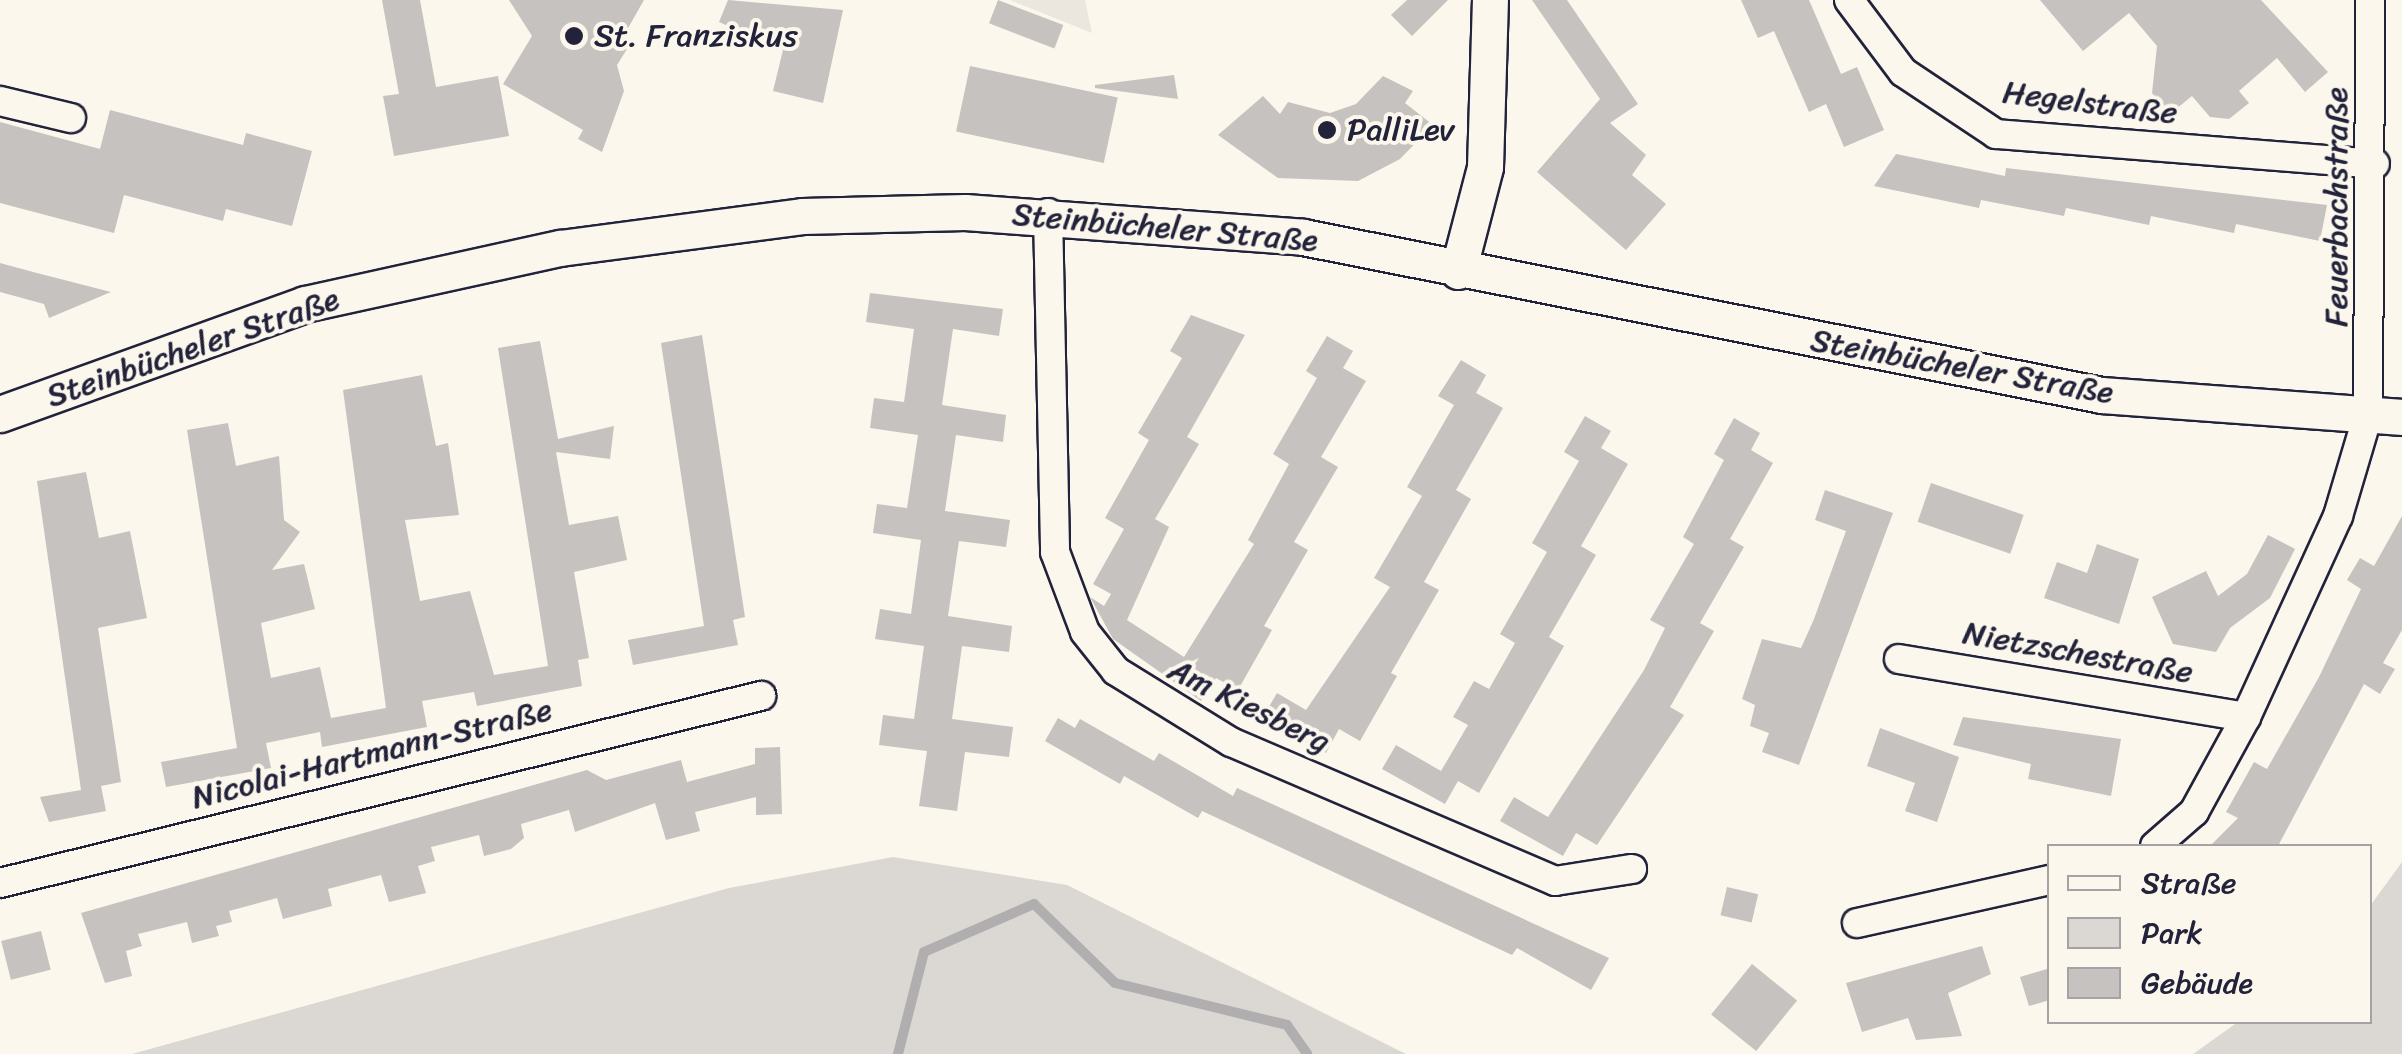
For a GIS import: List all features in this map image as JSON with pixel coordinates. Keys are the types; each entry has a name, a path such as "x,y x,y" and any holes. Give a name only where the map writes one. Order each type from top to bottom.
{"street":[{"path":"1458,271 1484,168 1490,0"},
{"name":"Hegelstraße","path":"1849,0 1903,72 1996,134 2375,164"},
{"name":"Feuerbachstraße","path":"2370,0 2385,416"},
{"path":"0,101 71,118"},
{"name":"Steinbücheler Straße","path":"0,414 305,304 560,248 802,216 1048,213 1303,237 1458,271 2102,394 2385,416"},
{"name":"Am Kiesberg","path":"1048,213 1056,552 1084,632 1116,671 1231,742 1555,881 1632,869"},
{"path":"2157,844 2194,812 2246,717 2385,416"},
{"name":"Nietzschestraße","path":"1899,658 2246,717"},
{"name":"Nicolai-Hartmann-Straße","path":"0,883 761,696"},
{"path":"1857,923 2047,881"}],"shaded area":[{"path":"1010,0 1085,0 1092,33"}],"green space":[{"path":"893,857 1067,885 1406,1054 132,1054 729,888"},
{"path":"2402,862 2402,1054 2193,1054 2235,1024 2372,1024 2372,903"}],"building":[{"path":"382,0 420,0 436,87 498,76 509,136 394,156 383,96 399,94"},
{"path":"509,0 644,0 619,44 627,49 617,65 624,91 602,152 578,139 583,130 503,84 532,36"},
{"path":"728,0 843,10 823,103 773,91 783,50 719,22"},
{"path":"998,0 1063,25 1054,48 989,23"},
{"path":"1407,0 1448,0 1412,36 1391,15"},
{"path":"1532,0 1567,0 1638,104 1610,123 1646,155 1632,175 1666,204 1626,250 1537,172 1600,99"},
{"path":"1741,0 1809,0 1841,74 1857,67 1884,130 1844,147 1826,104 1809,112 1774,31 1758,38"},
{"path":"2040,0 2261,0 2328,72 2305,92 2277,58 2239,91 2249,103 2229,119 2210,117 2192,96 2170,114 2152,93 2157,46 2129,13 2083,51"},
{"path":"970,66 1118,97 1104,163 956,132"},
{"path":"1174,75 1178,99 1095,88 1095,85"},
{"name":"PalliLev","path":"1383,76 1413,91 1405,103 1433,125 1400,159 1358,181 1278,178 1218,135 1263,96 1280,114 1288,102 1330,113 1356,104"},
{"path":"110,110 243,145 246,133 312,151 292,226 226,209 223,221 124,195 114,233 0,203 0,122 100,149"},
{"path":"1896,154 2005,176 2006,168 2327,205 2320,241 2236,224 2234,233 2151,216 2149,225 2066,208 2064,216 1981,200 1979,208 1874,186"},
{"path":"0,263 111,292 49,318 44,304 0,292"},
{"path":"870,293 1003,309 999,336 953,329 942,405 1006,415 1003,442 956,435 945,511 1010,520 1006,547 959,541 948,616 1012,626 1009,652 962,646 952,719 1013,727 1009,757 965,752 957,811 919,806 927,751 879,745 883,715 914,719 924,646 875,639 880,609 911,614 921,540 873,533 877,504 907,508 918,435 870,428 874,398 904,402 914,329 866,322"},
{"path":"1191,315 1245,335 1187,437 1199,444 1155,519 1169,527 1127,620 1184,657 1254,544 1248,540 1289,464 1273,454 1317,378 1306,371 1327,336 1353,351 1343,368 1366,381 1321,457 1338,467 1294,542 1308,550 1264,626 1272,630 1238,690 1216,678 1201,701 1113,639 1090,597 1104,606 1111,594 1093,584 1124,529 1105,518 1149,440 1138,433 1182,358 1170,351"},
{"path":"702,335 745,617 733,620 738,645 633,665 628,640 704,626 661,343"},
{"path":"540,341 558,439 614,426 610,459 556,452 569,525 618,516 627,560 574,572 589,658 578,660 582,686 477,706 474,692 422,701 427,727 322,747 320,732 266,743 271,768 166,787 161,762 237,748 187,430 228,423 236,466 279,456 284,520 300,532 272,570 304,564 315,609 261,623 271,678 320,667 331,718 386,708 343,390 422,375 436,446 448,443 459,515 405,520 420,601 470,591 494,675 548,666 498,348"},
{"path":"1461,360 1486,375 1476,393 1503,408 1456,490 1471,499 1424,582 1439,590 1391,673 1397,676 1360,741 1339,729 1326,753 1263,717 1277,693 1306,710 1390,587 1374,578 1422,496 1407,487 1454,405 1438,396"},
{"path":"1585,416 1611,431 1601,448 1628,464 1581,546 1596,555 1549,637 1564,646 1479,793 1458,781 1445,804 1382,769 1396,745 1441,771 1468,725 1453,717 1474,681 1489,689 1515,643 1500,634 1547,552 1532,543 1579,461 1564,452"},
{"path":"1734,418 1760,433 1751,450 1773,463 1730,539 1744,547 1700,623 1714,631 1670,707 1684,715 1597,845 1576,833 1563,856 1500,821 1514,797 1548,817 1644,670 1665,628 1650,620 1694,544 1683,537 1724,460 1714,454"},
{"path":"86,472 99,538 130,531 147,618 98,628 121,782 101,786 106,811 49,822 40,797 81,790 37,481"},
{"path":"1931,483 2024,515 2010,554 1918,522"},
{"path":"1825,490 1893,513 1799,765 1762,752 1769,733 1750,726 1755,705 1742,699 1762,639 1801,648 1814,619 1846,531 1815,520"},
{"path":"2402,516 2402,630 2383,663 2395,669 2380,694 2364,684 2279,844 2212,844 2238,818 2226,812 2254,762 2267,769 2319,677 2361,589 2347,580 2360,558 2374,566"},
{"path":"2268,535 2295,549 2270,598 2230,628 2216,652 2173,644 2152,597 2206,571 2218,596 2247,574"},
{"path":"2097,544 2139,559 2119,624 2044,598 2057,562 2087,573"},
{"path":"1963,717 2121,739 2111,796 2028,779 2031,764 1953,745"},
{"path":"1058,718 1075,728 1080,719 1154,761 1159,753 1233,796 1237,788 1609,958 1591,990 1517,948 1512,955 1202,811 1198,818 1124,776 1120,784 1045,741"},
{"path":"1880,728 1959,757 1937,822 1905,811 1915,783 1867,766"},
{"path":"780,747 782,814 756,815 756,797 695,812 700,831 666,840 655,803 575,832 569,810 521,824 524,838 511,849 484,856 479,835 431,847 435,861 418,866 426,893 389,902 381,875 328,889 332,906 283,919 277,898 229,911 232,922 216,926 219,936 192,943 187,922 138,934 142,946 126,951 132,976 105,983 81,913 587,770 606,780 681,760 687,782 755,764 755,748"},
{"path":"1727,887 1758,894 1752,922 1720,915"},
{"path":"41,931 51,970 11,980 1,941"},
{"path":"1982,946 1991,974 1948,993 1962,1036 1916,1040 1908,1018 1862,1032 1846,983"},
{"path":"1752,964 1797,1001 1756,1051 1711,1015"},
{"path":"2047,969 2047,1001 2029,1006 2020,977"}],"waterway":[{"path":"898,1054 924,952 1034,904 1115,983 1287,1025 1307,1054"}],"place":[{"name":"St. Franziskus","path":"574,36"},
{"name":"PalliLev","path":"1327,130"}]}
